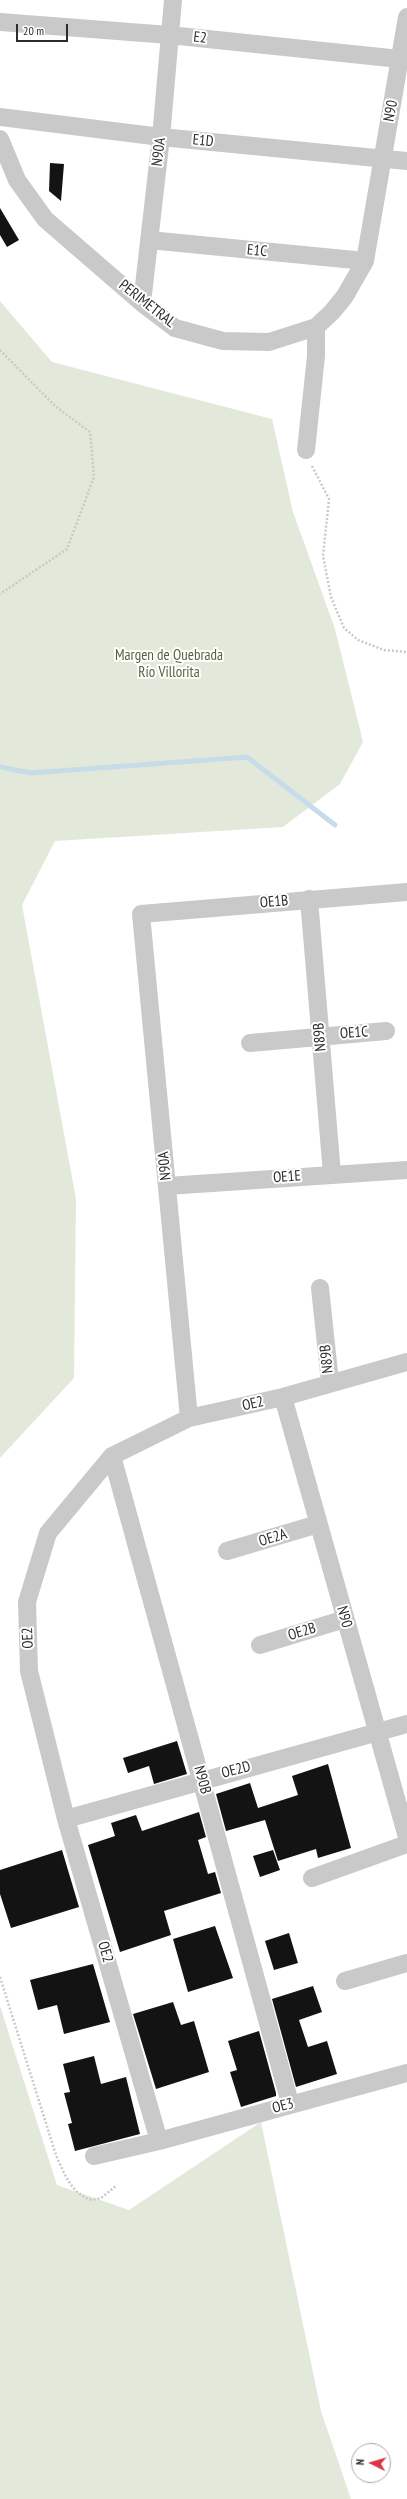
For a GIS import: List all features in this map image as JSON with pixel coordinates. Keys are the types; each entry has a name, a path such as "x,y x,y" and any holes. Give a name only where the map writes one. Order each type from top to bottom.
{"street":[{"name":"N90A","path":"142,303 161,137 173,0"},
{"name":"E2","path":"0,22 169,35 400,59"},
{"name":"N90","path":"383,157 406,26"},
{"name":"E1D","path":"0,117 161,137 383,157 407,161"},
{"name":"PERIMETRAL","path":"0,138 17,180 45,219 142,303 175,328 223,341 269,342 316,327 345,296 365,261 383,157"},
{"name":"E1C","path":"149,240 365,261"},
{"path":"306,450 316,356 316,327"},
{"name":"OE1B","path":"141,914 407,892"},
{"name":"N89B","path":"309,899 332,1174"},
{"name":"N90A","path":"141,914 189,1418"},
{"name":"OE1C","path":"250,1043 386,1031"},
{"name":"OE1E","path":"167,1186 407,1170"},
{"name":"N89B","path":"320,1288 330,1382"},
{"name":"OE2","path":"159,2140 66,1819 29,1671 27,1602 48,1533 112,1456 189,1418 283,1397 330,1382 407,1362"},
{"name":"N90","path":"283,1397 376,1732 407,1837"},
{"name":"N90B","path":"112,1456 202,1779 290,2104"},
{"name":"OE2A","path":"227,1551 318,1524"},
{"name":"OE2B","path":"260,1645 345,1619"},
{"name":"OE2D","path":"66,1819 202,1779 407,1724"},
{"path":"312,1878 407,1844"},
{"path":"345,1981 407,1963"},
{"name":"OE3","path":"94,2156 407,2073"}],"path":[{"path":"0,350 55,406 90,432 94,477 67,549 0,594"},
{"path":"306,450 328,499 323,556 331,597 344,628 358,640 384,650 407,652"},
{"path":"0,1977 56,2155 67,2180 78,2194 92,2200 101,2198 116,2186"}],"green space":[{"name":"Margen de Quebrada Río Villorita","path":"0,301 52,362 272,419 293,512 335,629 363,742 340,784 283,827 55,841 22,905 76,1199 74,1378 0,1458"},
{"path":"0,2006 57,2185 129,2210 261,2122 321,2411 351,2499 0,2499"}],"building":[{"path":"50,163 64,164 61,201 49,191"},
{"path":"0,208 19,240 7,247 0,235"},
{"path":"177,1741 187,1774 154,1784 149,1766 128,1773 123,1758"},
{"path":"328,1764 351,1848 318,1858 316,1849 278,1861 265,1820 226,1831 216,1794 250,1783 258,1808 298,1795 292,1776"},
{"path":"199,1812 206,1837 198,1840 208,1874 215,1872 221,1893 164,1911 171,1935 120,1952 88,1845 115,1836 111,1823 136,1815 142,1831"},
{"path":"62,1850 79,1907 11,1928 0,1894 0,1870"},
{"path":"273,1850 280,1870 260,1877 253,1856"},
{"path":"215,1926 233,1978 188,1992 173,1939"},
{"path":"289,1933 298,1963 274,1970 265,1941"},
{"path":"93,1964 110,2022 64,2034 57,2005 38,2010 30,1980"},
{"path":"313,1986 322,2012 299,2020 308,2047 327,2041 337,2074 296,2087 272,1999"},
{"path":"173,2002 181,2025 194,2021 209,2072 156,2089 133,2014"},
{"path":"259,2031 276,2096 241,2107 230,2072 237,2070 228,2041"},
{"path":"94,2056 101,2084 126,2077 140,2134 75,2151 68,2124 72,2123 64,2093 70,2092 63,2064"}],"waterway":[{"path":"0,767 31,773 247,757 335,825"}]}
